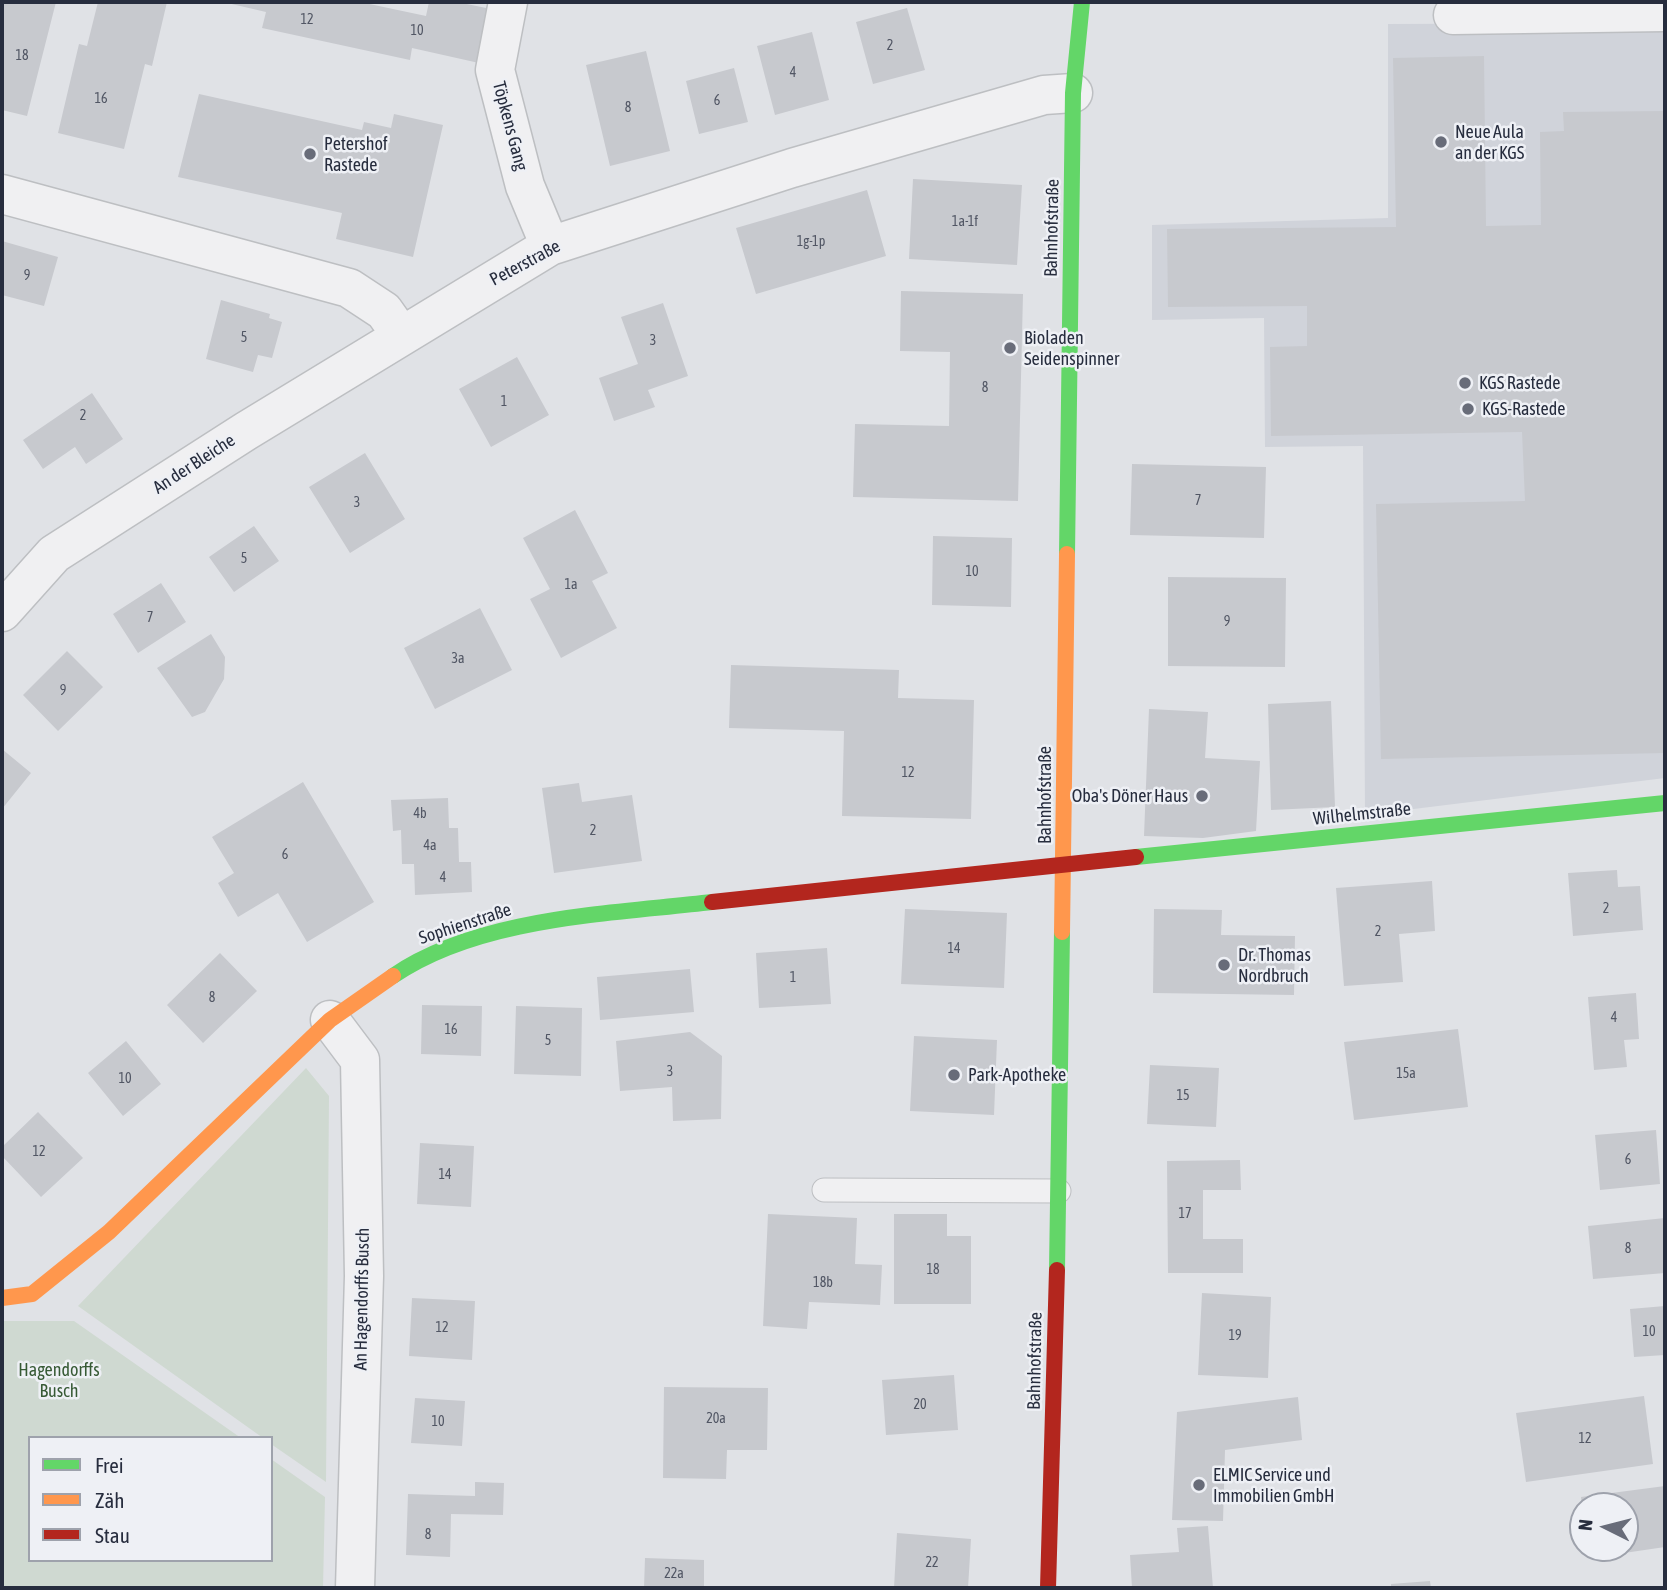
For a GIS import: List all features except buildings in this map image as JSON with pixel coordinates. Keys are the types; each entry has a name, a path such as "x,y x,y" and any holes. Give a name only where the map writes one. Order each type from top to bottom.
{"street":[{"name":"Töpkens Gang","path":"508,2 495,71 525,186 550,246"},
{"name":"Bahnhofstraße","path":"1048,1588 1059,1191 1073,93 1082,2"},
{"path":"1453,15 1665,12"},
{"name":"Peterstraße","path":"401,335 550,246 792,168 1044,95 1073,93"},
{"path":"2,194 349,288 384,310 401,335"},
{"name":"An der Bleiche","path":"2,612 54,554 401,335"},
{"name":"Wilhelmstraße","path":"1063,864 1665,803"},
{"name":"Sophienstraße","path":"2,1298 32,1294 109,1233 330,1020 421,957 534,922 1063,864"},
{"name":"An Hagendorffs Busch","path":"330,1020 360,1060 364,1276 355,1588"}],"lane":[{"path":"824,1190 1059,1191"}],"shaded area":[{"name":"KGS Rastede","path":"1665,23 1665,778 1365,815 1363,446 1265,447 1264,318 1152,320 1152,225 1388,218 1388,24"}],"green space":[{"path":"306,1068 329,1096 326,1482 273,1445 273,1436 260,1436 78,1306"},
{"name":"Hagendorffs Busch","path":"2,1321 74,1321 238,1436 28,1436 28,1562 273,1562 273,1460 325,1497 323,1588 2,1588"}],"traffic: fast":[{"path":"1067,554 1073,93 1082,2"},
{"path":"1136,857 1665,803"},
{"path":"393,976 427,956 465,941 505,930 589,915 712,902"},
{"path":"1057,1270 1062,932"}],"traffic: slow":[{"path":"1062,932 1067,554"},
{"path":"2,1298 32,1294 109,1232 330,1020 393,976"}],"traffic: jam":[{"path":"712,902 1136,857"},
{"path":"1048,1588 1057,1270"}],"place":[{"name":"Neue Aula an der KGS","path":"1441,142"},
{"name":"Petershof Rastede","path":"310,154"},
{"name":"Bioladen Seidenspinner","path":"1010,348"},
{"name":"KGS Rastede","path":"1465,383"},
{"name":"KGS-Rastede","path":"1468,409"},
{"name":"Oba's Döner Haus","path":"1202,796"},
{"name":"Dr. Thomas Nordbruch","path":"1224,965"},
{"name":"Park-Apotheke","path":"954,1075"},
{"name":"ELMIC Service und Immobilien GmbH","path":"1199,1485"}]}
